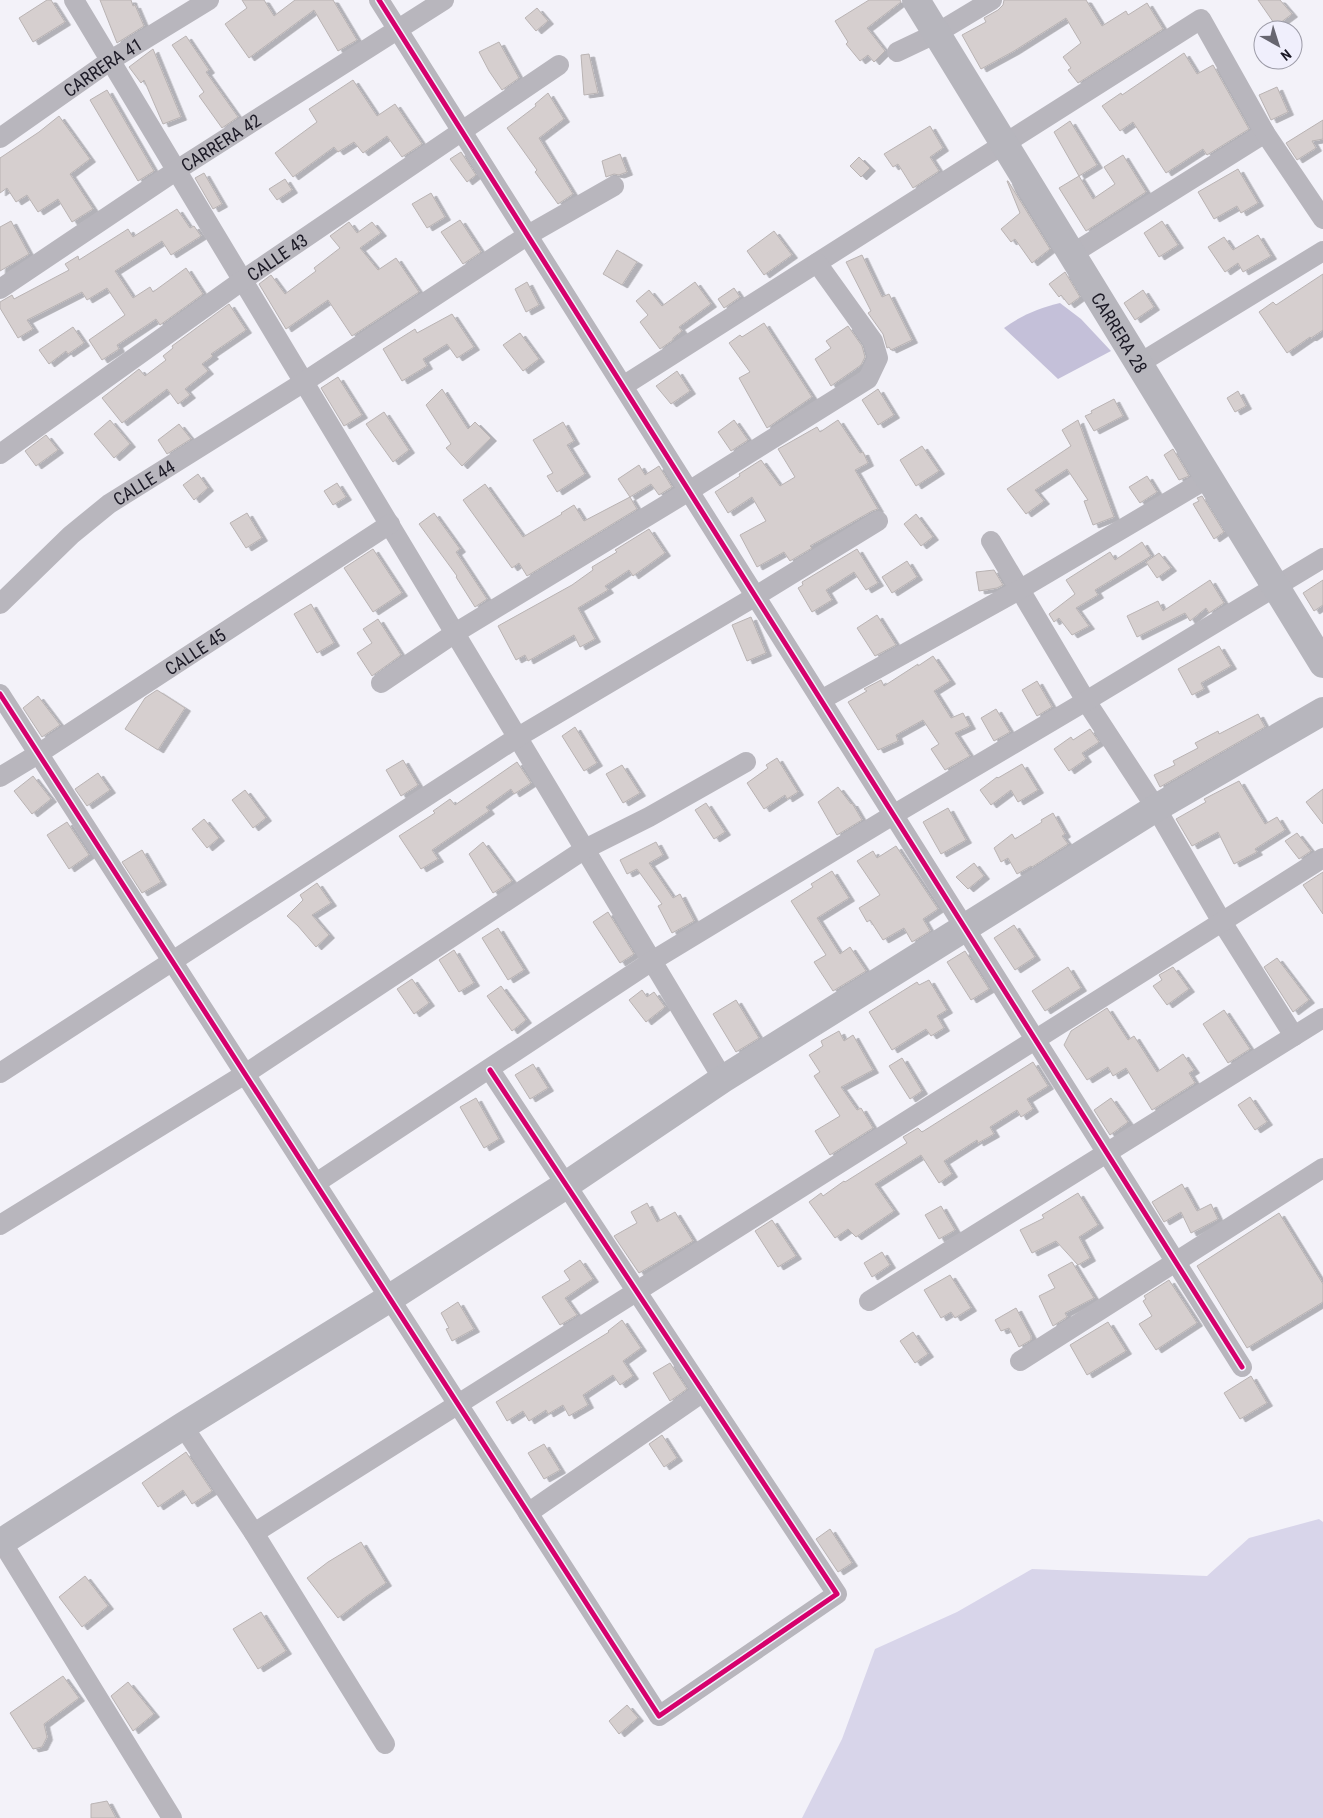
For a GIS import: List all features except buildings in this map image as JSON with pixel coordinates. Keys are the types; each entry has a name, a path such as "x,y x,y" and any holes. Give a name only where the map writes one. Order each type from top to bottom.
{"street":[{"path":"74,0 724,1079"},
{"name":"CARRERA 41","path":"0,138 110,60 209,0"},
{"path":"379,0 1242,1367"},
{"name":"CARRERA 42","path":"0,289 177,170 444,0"},
{"name":"CARRERA 28","path":"916,0 1323,664"},
{"path":"897,52 937,34 992,0"},
{"path":"623,386 1201,19 1265,134 1323,219"},
{"name":"CALLE 43","path":"0,454 243,280 559,65"},
{"path":"1072,254 1265,134"},
{"name":"CALLE 44","path":"0,604 71,534 109,504 304,382 528,235 614,186"},
{"path":"1140,363 1323,251"},
{"path":"382,683 455,633 689,491 868,379 878,358 873,341 817,263"},
{"path":"821,700 1019,590 1210,477"},
{"path":"0,1073 518,737 756,596 878,521"},
{"name":"CALLE 45","path":"0,777 390,524"},
{"path":"991,541 1086,701 1156,808 1222,922 1294,1036"},
{"path":"316,1183 490,1070 652,961 893,814 1086,701 1323,558"},
{"path":"0,694 659,1716 836,1594 490,1070"},
{"path":"172,1818 1,1541 390,1298 566,1185 724,1079 966,929 1156,808 1323,711"},
{"path":"0,1226 245,1074 585,849 649,817 746,762"},
{"path":"254,1533 1323,858"},
{"path":"869,1302 1323,1018"},
{"path":"1020,1361 1323,1168"},
{"path":"528,1512 703,1392"},
{"path":"183,1426 254,1533 385,1744"}],"shaded area":[{"path":"1060,303 1081,319 1111,351 1058,379 1004,328 1031,312"},
{"path":"1319,1519 1323,1522 1323,1818 802,1818 842,1739 875,1649 957,1612 1032,1569 1207,1576 1249,1538"}],"cycle path":[{"path":"379,0 1242,1367"},
{"path":"0,694 659,1716 837,1594 490,1070"}]}
